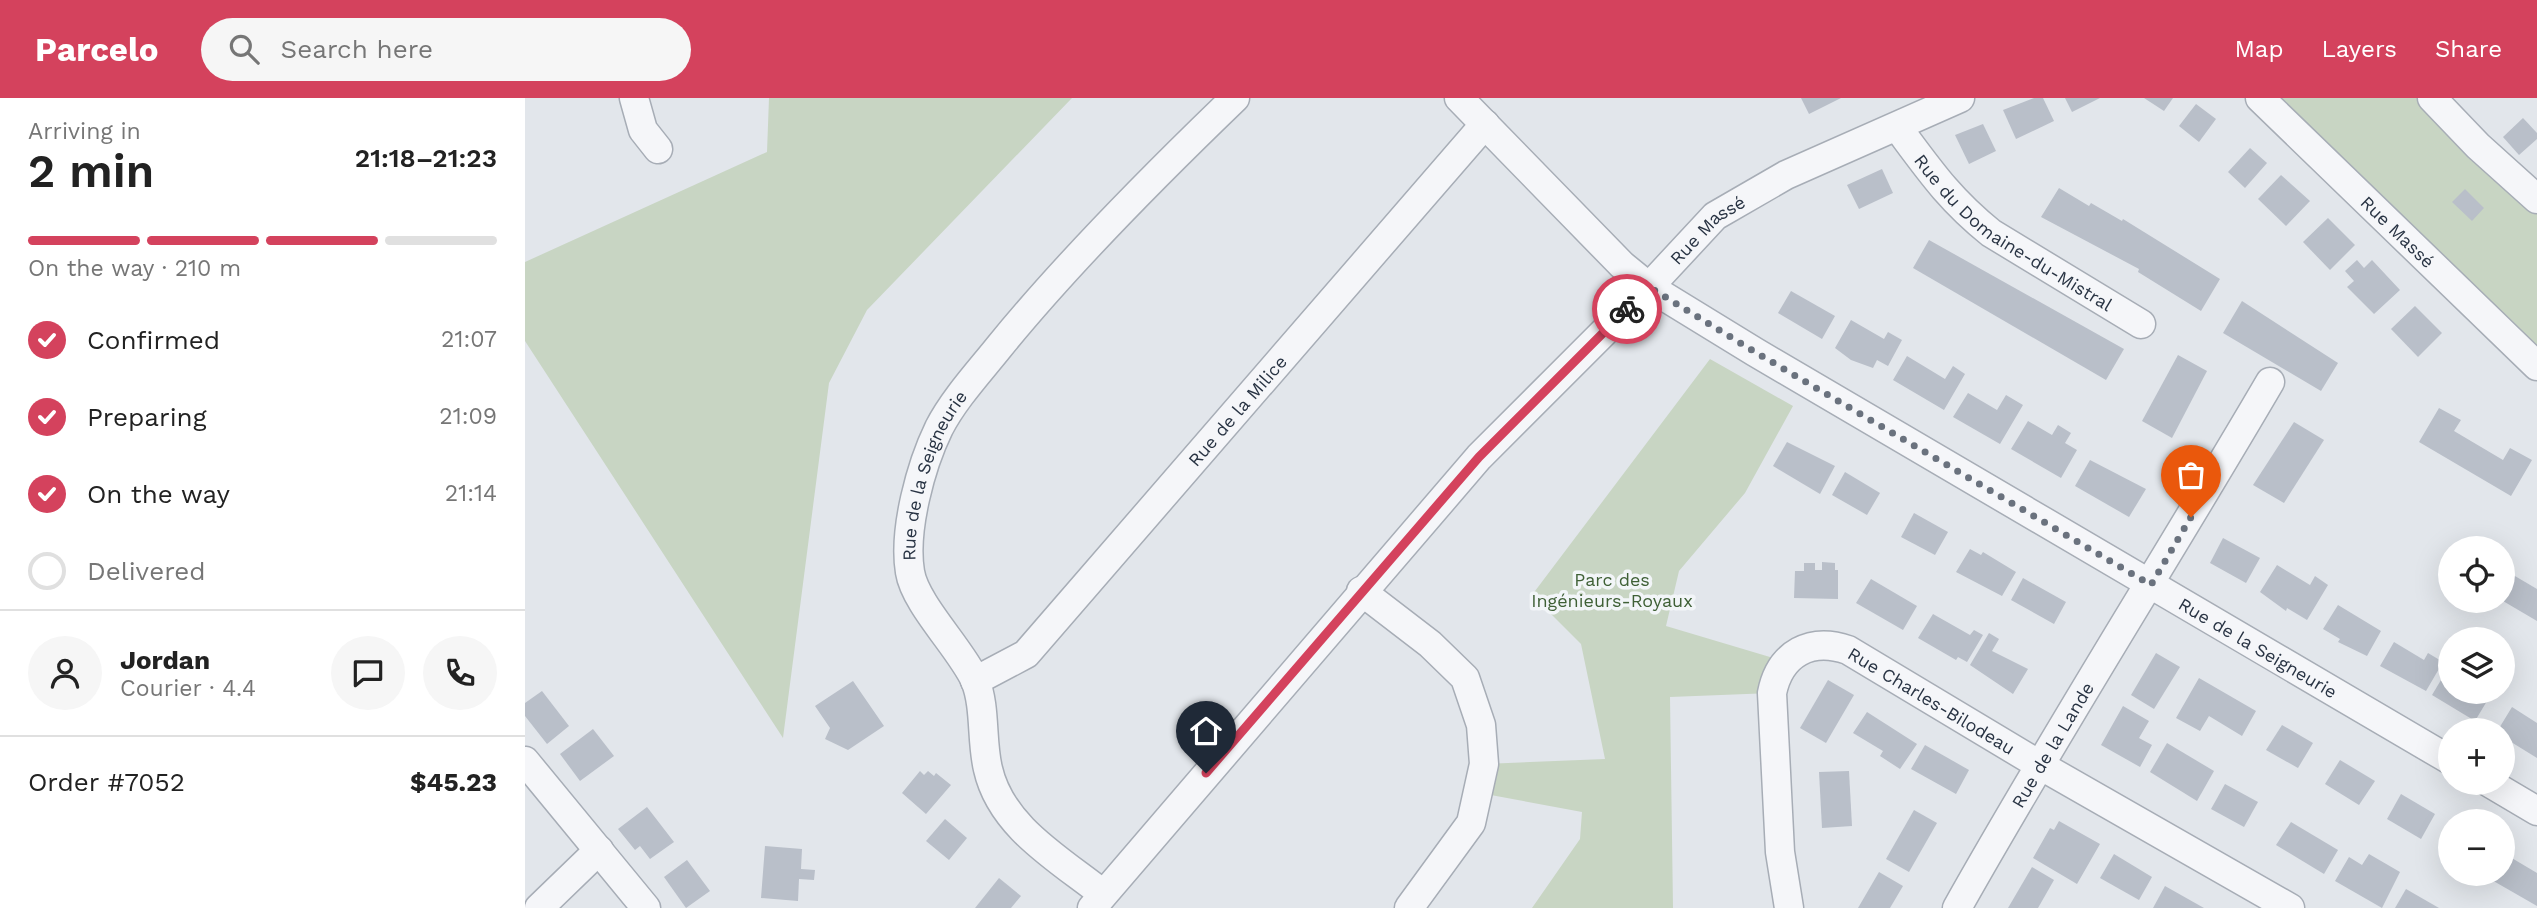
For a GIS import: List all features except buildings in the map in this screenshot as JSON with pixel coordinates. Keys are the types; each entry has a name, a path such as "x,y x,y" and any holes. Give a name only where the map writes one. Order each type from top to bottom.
{"street":[{"path":"633,98 643,130 658,149"},
{"name":"Rue de la Seigneurie","path":"1097,901 1015,822 995,796 987,767 975,681 933,617 910,573 910,530 919,483 940,427 1028,312 1235,98"},
{"name":"Rue de la Seigneurie","path":"1459,98 1622,265 1649,287 2438,753"},
{"name":"Rue Massé","path":"1097,901 1479,457 1649,287 1715,216 1786,175 1898,128 1960,98"},
{"name":"Rue Massé","path":"2260,98 2537,366"},
{"path":"2432,98 2478,146 2532,185"},
{"name":"Rue de la Milice","path":"975,681 1025,654 1485,124"},
{"name":"Rue du Domaine-du-Mistral","path":"1898,128 1946,194 1973,219 1991,233 2141,324"},
{"name":"Rue de la Lande","path":"1957,908 2038,764 2151,585 2270,382"},
{"path":"1361,591 1430,644 1465,678 1481,725 1484,764 1471,822 1409,908"},
{"name":"Rue Charles-Bilodeau","path":"1789,908 1780,852 1772,693 1774,682 1787,662 1810,646 1828,643 1848,650 2038,764 2290,908"},
{"path":"525,761 646,908"},
{"path":"2510,795 2537,811"},
{"path":"539,908 599,850"}],"green space":[{"path":"769,98 1072,98 867,310 829,383 783,738 525,341 525,262 767,152"},
{"path":"2260,98 2432,98 2537,199 2537,366"},
{"name":"Parc des Ingénieurs-Royaux","path":"1710,359 1793,406 1745,493 1679,571 1666,626 1787,662 1772,693 1670,697 1673,908 1532,908 1580,839 1582,812 1480,793 1484,764 1605,759 1581,644 1532,595"}],"way so far":[{"path":"1627,309 1649,287 2151,585 2191,517"}],"route":[{"path":"1206,773 1479,457 1627,309"}]}
